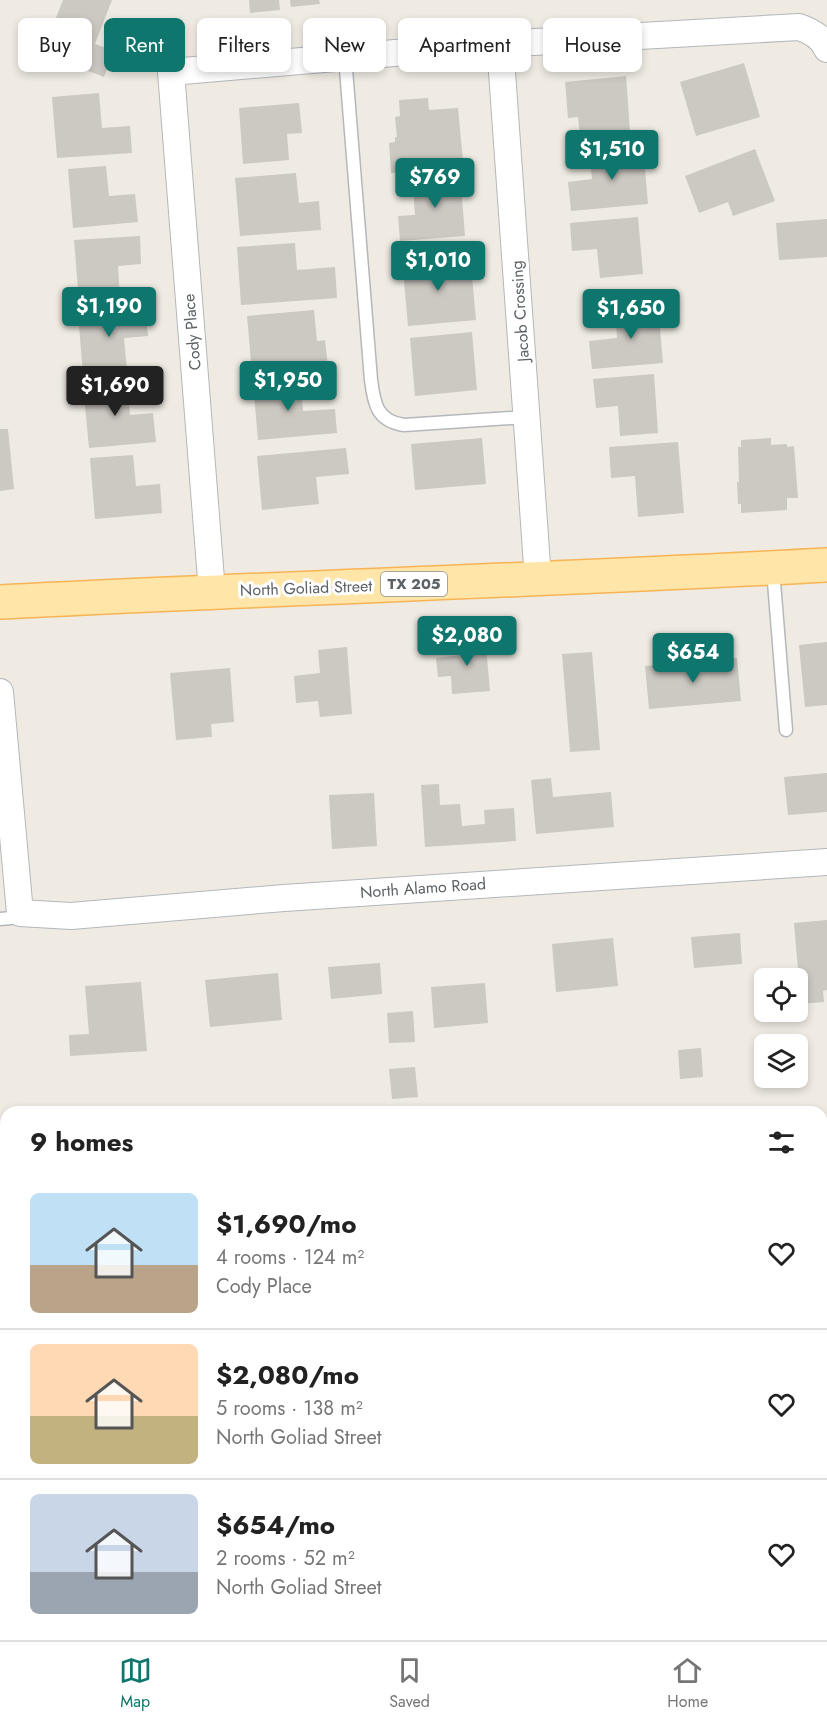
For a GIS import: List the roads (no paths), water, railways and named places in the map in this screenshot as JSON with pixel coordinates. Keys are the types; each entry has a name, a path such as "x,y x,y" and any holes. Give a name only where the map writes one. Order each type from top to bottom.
{"main road":[{"name":"North Goliad Street","path":"0,602 827,566"}],"street":[{"path":"531,42 799,27 823,40 827,49"},
{"name":"Cody Place","path":"212,592 171,72 303,61"},
{"name":"Jacob Crossing","path":"502,72 538,579"},
{"path":"0,692 10,916"},
{"name":"North Alamo Road","path":"10,916 71,916 284,897 827,862"}],"lane":[{"path":"346,72 371,380 377,408 394,424 404,425 527,417"},
{"path":"773,568 786,730"}]}
